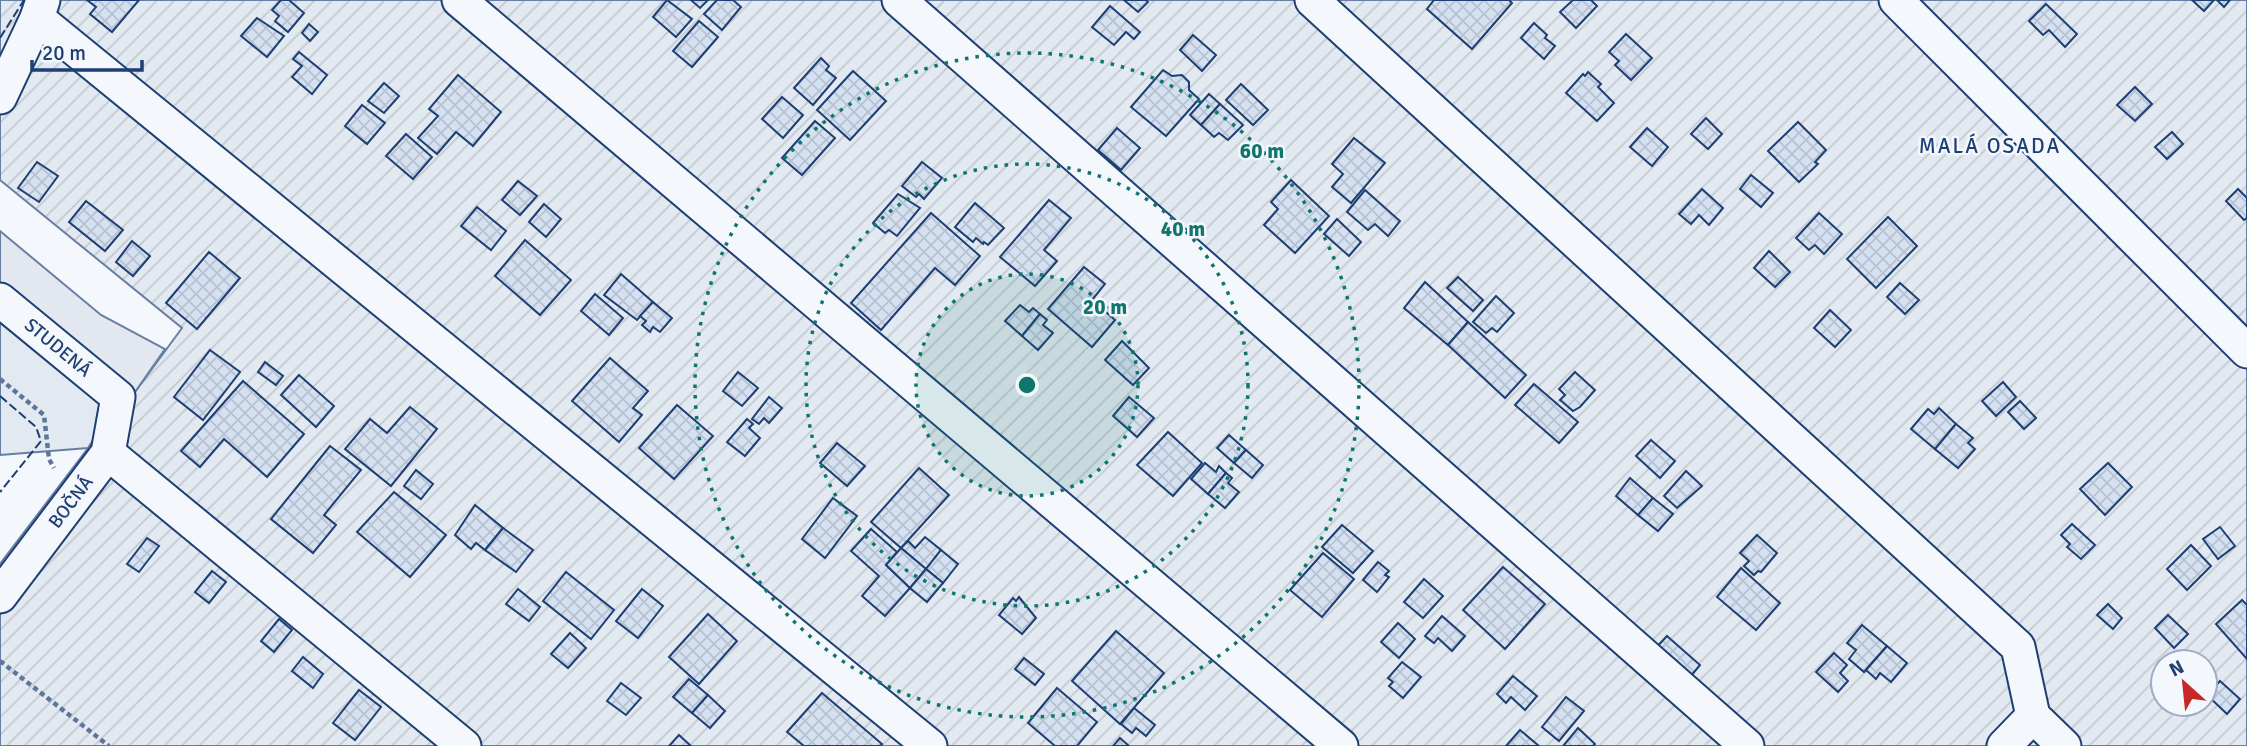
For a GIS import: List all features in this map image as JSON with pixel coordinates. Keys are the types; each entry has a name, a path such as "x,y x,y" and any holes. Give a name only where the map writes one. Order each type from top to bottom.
{"street":[{"path":"459,0 1341,746"},
{"path":"899,0 1747,746"},
{"path":"1312,0 2018,647 2033,716 2064,746"},
{"path":"1896,0 2247,351"},
{"path":"0,97 40,9 930,746"},
{"name":"STUDENÁ","path":"0,300 118,397"},
{"name":"BOČNÁ","path":"0,596 108,453 118,397"},
{"path":"108,453 464,746"},
{"path":"2004,746 2033,716"}],"path":[{"path":"0,379 44,415 49,459 73,500"},
{"path":"0,661 109,746"}],"shaded area":[{"path":"0,0 2247,0 2247,746 0,746 0,564 182,328 0,180"},
{"path":"0,231 101,315 165,349 135,392 0,282"},
{"path":"0,315 104,401 104,423 88,448 0,455"}],"building":[{"path":"87,0 139,0 112,32 90,14 96,7"},
{"path":"281,0 289,0 304,13 288,32 275,21 279,16 272,10"},
{"path":"667,0 692,19 676,37 653,17"},
{"path":"691,0 708,0 700,8"},
{"path":"717,0 733,0 741,7 722,30 704,14"},
{"path":"1124,0 1146,0 1148,2 1138,12"},
{"path":"1434,0 1509,0 1512,3 1472,49 1427,9"},
{"path":"1573,0 1591,0 1597,6 1576,28 1560,12"},
{"path":"2192,0 2214,0 2204,11"},
{"path":"2217,0 2230,0 2224,7"},
{"path":"2046,4 2077,34 2065,47 2049,30 2043,35 2029,21"},
{"path":"1110,6 1140,32 1134,39 1126,32 1114,45 1092,27"},
{"path":"257,18 284,36 267,57 241,36"},
{"path":"699,21 718,37 692,67 673,51"},
{"path":"1534,23 1555,46 1544,59 1521,38"},
{"path":"309,24 318,32 310,41 302,33"},
{"path":"1626,34 1652,58 1631,80 1615,65 1619,61 1609,52"},
{"path":"1193,35 1216,55 1202,71 1180,50"},
{"path":"299,52 327,75 312,94 292,77 302,66 293,59"},
{"path":"821,58 829,66 826,70 836,78 813,105 794,88"},
{"path":"1163,70 1172,76 1182,75 1189,82 1189,90 1199,99 1166,136 1131,107"},
{"path":"853,71 886,101 850,140 817,110"},
{"path":"1588,72 1601,84 1598,87 1614,103 1597,121 1566,93"},
{"path":"458,75 501,112 473,146 456,132 437,154 418,138 438,116 429,109"},
{"path":"384,83 399,96 384,113 368,101"},
{"path":"1241,84 1268,110 1253,125 1226,100"},
{"path":"2135,87 2152,104 2135,121 2117,105"},
{"path":"1209,94 1220,104 1201,125 1190,115"},
{"path":"782,97 803,115 783,138 762,119"},
{"path":"1220,104 1243,125 1228,140 1219,133 1214,137 1201,125"},
{"path":"362,105 385,123 367,144 345,126"},
{"path":"1706,118 1722,134 1708,149 1691,134"},
{"path":"815,121 835,138 802,175 782,158"},
{"path":"1798,122 1826,150 1815,162 1818,164 1799,182 1768,151"},
{"path":"1117,128 1140,148 1121,170 1098,150"},
{"path":"1647,128 1668,147 1652,166 1630,147"},
{"path":"2172,132 2183,144 2167,159 2155,147"},
{"path":"406,134 432,157 413,179 386,156"},
{"path":"1354,138 1385,163 1351,203 1332,187 1343,174 1332,164"},
{"path":"37,162 58,176 39,202 18,188"},
{"path":"922,162 942,178 924,199 919,194 916,197 902,186"},
{"path":"1751,175 1773,193 1761,207 1740,189"},
{"path":"1291,180 1329,216 1295,253 1264,225 1278,209 1271,202"},
{"path":"518,181 537,196 520,215 502,200"},
{"path":"1702,189 1723,208 1709,225 1699,215 1691,224 1679,214"},
{"path":"2238,189 2247,198 2247,218 2244,220 2226,201"},
{"path":"1365,190 1400,221 1388,236 1375,224 1368,230 1347,212"},
{"path":"898,194 920,208 897,236 889,230 885,233 873,223"},
{"path":"1049,200 1071,218 1044,250 1057,261 1035,286 1000,257"},
{"path":"86,201 123,230 105,251 69,222"},
{"path":"975,203 1004,228 988,245 976,238 973,242 955,227"},
{"path":"544,204 561,219 546,237 529,222"},
{"path":"477,207 506,231 491,250 461,226"},
{"path":"931,213 980,256 955,285 935,268 881,330 851,303"},
{"path":"1819,213 1842,234 1824,254 1815,245 1809,250 1796,238"},
{"path":"1888,217 1917,246 1876,288 1847,259"},
{"path":"1337,219 1361,242 1349,256 1324,234"},
{"path":"525,240 571,280 540,315 495,276"},
{"path":"132,241 150,256 133,276 116,262"},
{"path":"1769,251 1790,272 1775,287 1754,268"},
{"path":"209,252 240,278 197,329 166,303"},
{"path":"1084,267 1105,284 1092,300 1115,320 1092,347 1048,309"},
{"path":"621,274 653,302 637,320 604,295"},
{"path":"1458,277 1483,300 1473,311 1447,288"},
{"path":"1425,282 1468,322 1448,345 1404,308"},
{"path":"1900,283 1919,300 1905,314 1887,297"},
{"path":"595,294 623,318 609,335 581,311"},
{"path":"1496,296 1514,313 1497,332 1492,328 1486,333 1473,322"},
{"path":"653,302 672,318 660,332 653,327 650,332 642,325 646,321 640,316"},
{"path":"1020,305 1029,312 1033,308 1040,314 1022,336 1005,321"},
{"path":"1830,310 1851,330 1835,347 1814,328"},
{"path":"1040,314 1047,320 1043,325 1053,333 1038,350 1022,336"},
{"path":"1468,322 1526,375 1505,398 1448,345"},
{"path":"1122,341 1149,368 1133,385 1105,360"},
{"path":"210,350 240,372 203,420 174,397"},
{"path":"610,358 648,391 633,408 642,415 619,442 572,401"},
{"path":"265,362 283,376 276,385 258,372"},
{"path":"738,372 758,388 742,406 723,391"},
{"path":"1575,372 1595,390 1573,411 1560,400 1565,395 1559,389"},
{"path":"299,375 334,406 316,427 281,395"},
{"path":"243,381 304,434 267,477 224,439 200,467 181,451"},
{"path":"2003,382 2016,397 1996,416 1982,401"},
{"path":"1534,384 1578,422 1559,443 1515,405"},
{"path":"769,397 782,408 769,423 764,418 759,424 752,419"},
{"path":"1129,397 1154,418 1137,437 1113,416"},
{"path":"2020,401 2036,418 2024,429 2008,412"},
{"path":"677,405 713,436 674,479 639,448"},
{"path":"410,407 437,429 391,486 345,449 370,419 387,433"},
{"path":"1939,408 1956,424 1935,449 1911,429 1928,409 1934,414"},
{"path":"747,419 753,424 749,428 760,438 745,456 727,442"},
{"path":"1956,424 1973,438 1968,443 1975,449 1958,468 1935,449"},
{"path":"1168,432 1202,463 1173,496 1137,465"},
{"path":"1229,435 1246,450 1234,463 1217,448"},
{"path":"1651,440 1675,461 1660,478 1636,456"},
{"path":"837,443 865,466 847,486 820,463"},
{"path":"330,446 361,470 324,515 336,525 313,553 271,519"},
{"path":"1246,450 1263,465 1252,478 1234,463"},
{"path":"1205,463 1216,472 1219,466 1226,473 1208,494 1191,479"},
{"path":"2108,463 2132,487 2105,515 2080,489"},
{"path":"919,468 949,495 901,548 871,522"},
{"path":"416,470 433,484 421,499 404,486"},
{"path":"1686,471 1702,486 1677,508 1664,496"},
{"path":"1226,473 1232,478 1228,483 1239,492 1225,508 1208,494"},
{"path":"1630,478 1653,498 1638,515 1616,496"},
{"path":"394,492 446,535 410,577 357,532"},
{"path":"833,498 857,516 825,558 802,539"},
{"path":"1653,498 1673,514 1658,531 1638,515"},
{"path":"475,505 503,528 485,550 476,543 471,549 455,535"},
{"path":"2072,524 2095,545 2081,559 2067,547 2070,544 2061,535"},
{"path":"1342,525 1373,551 1353,573 1322,547"},
{"path":"2220,527 2235,546 2218,559 2203,539"},
{"path":"503,528 533,550 516,572 485,550"},
{"path":"871,529 897,552 886,565 910,588 885,616 862,596 879,576 851,551"},
{"path":"1757,535 1777,553 1761,572 1758,571 1754,575 1744,566 1749,561 1740,553"},
{"path":"925,537 941,550 926,569 901,548 908,541 915,548"},
{"path":"147,538 159,546 139,572 127,564"},
{"path":"2191,545 2211,566 2187,590 2167,569"},
{"path":"901,548 926,569 910,588 886,565"},
{"path":"941,550 958,564 943,583 926,569"},
{"path":"1323,553 1354,579 1322,617 1290,590"},
{"path":"1378,562 1389,571 1385,575 1389,577 1377,592 1363,580"},
{"path":"1503,567 1545,604 1505,649 1463,610"},
{"path":"1741,568 1780,603 1756,630 1717,597"},
{"path":"926,569 943,583 927,602 910,588"},
{"path":"212,571 226,582 209,603 195,592"},
{"path":"566,572 614,610 591,639 543,601"},
{"path":"1424,579 1443,596 1423,618 1404,602"},
{"path":"518,589 540,607 529,621 506,604"},
{"path":"642,589 663,606 638,638 616,621"},
{"path":"1019,597 1036,618 1022,634 999,615 1013,598 1016,601"},
{"path":"2242,600 2247,605 2247,659 2216,624"},
{"path":"2108,604 2122,618 2113,629 2097,615"},
{"path":"708,614 737,641 699,684 669,657"},
{"path":"2168,615 2188,634 2174,648 2155,628"},
{"path":"1442,616 1465,636 1452,651 1438,638 1434,643 1425,636"},
{"path":"279,619 292,630 274,652 261,641"},
{"path":"1398,623 1415,639 1399,658 1381,642"},
{"path":"1862,625 1887,646 1864,672 1849,659 1856,650 1847,643"},
{"path":"1116,631 1164,673 1120,724 1072,681"},
{"path":"570,633 586,648 568,668 551,654"},
{"path":"1667,636 1700,665 1686,682 1652,652"},
{"path":"1887,646 1907,663 1891,682 1880,673 1876,679 1866,670"},
{"path":"1834,653 1847,665 1840,673 1848,681 1838,692 1816,672"},
{"path":"303,657 323,674 313,688 292,671"},
{"path":"1024,658 1044,674 1035,685 1015,669"},
{"path":"1402,662 1421,677 1403,698 1389,686 1393,682 1388,678"},
{"path":"1513,676 1537,696 1525,710 1511,697 1506,703 1497,694"},
{"path":"689,679 708,695 692,713 673,697"},
{"path":"2219,682 2240,699 2227,714 2219,706"},
{"path":"621,683 641,698 626,715 607,701"},
{"path":"1057,688 1097,722 1077,746 1055,746 1028,723"},
{"path":"359,690 381,707 355,740 333,723"},
{"path":"822,693 882,744 804,746 787,732"},
{"path":"708,695 725,711 710,728 692,713"},
{"path":"1566,697 1584,711 1559,741 1542,727"},
{"path":"1134,708 1155,725 1146,736 1136,728 1132,733 1121,724"},
{"path":"1578,728 1595,744 1563,746"},
{"path":"1520,730 1539,746 1506,746"},
{"path":"679,735 691,746 669,746"},
{"path":"1120,738 1129,746 1113,746"}],"fence":[{"path":"0,38 24,0"},
{"path":"0,396 36,427 41,441 0,492"}],"district":[{"name":"MALÁ OSADA","path":"1990,146"}]}
